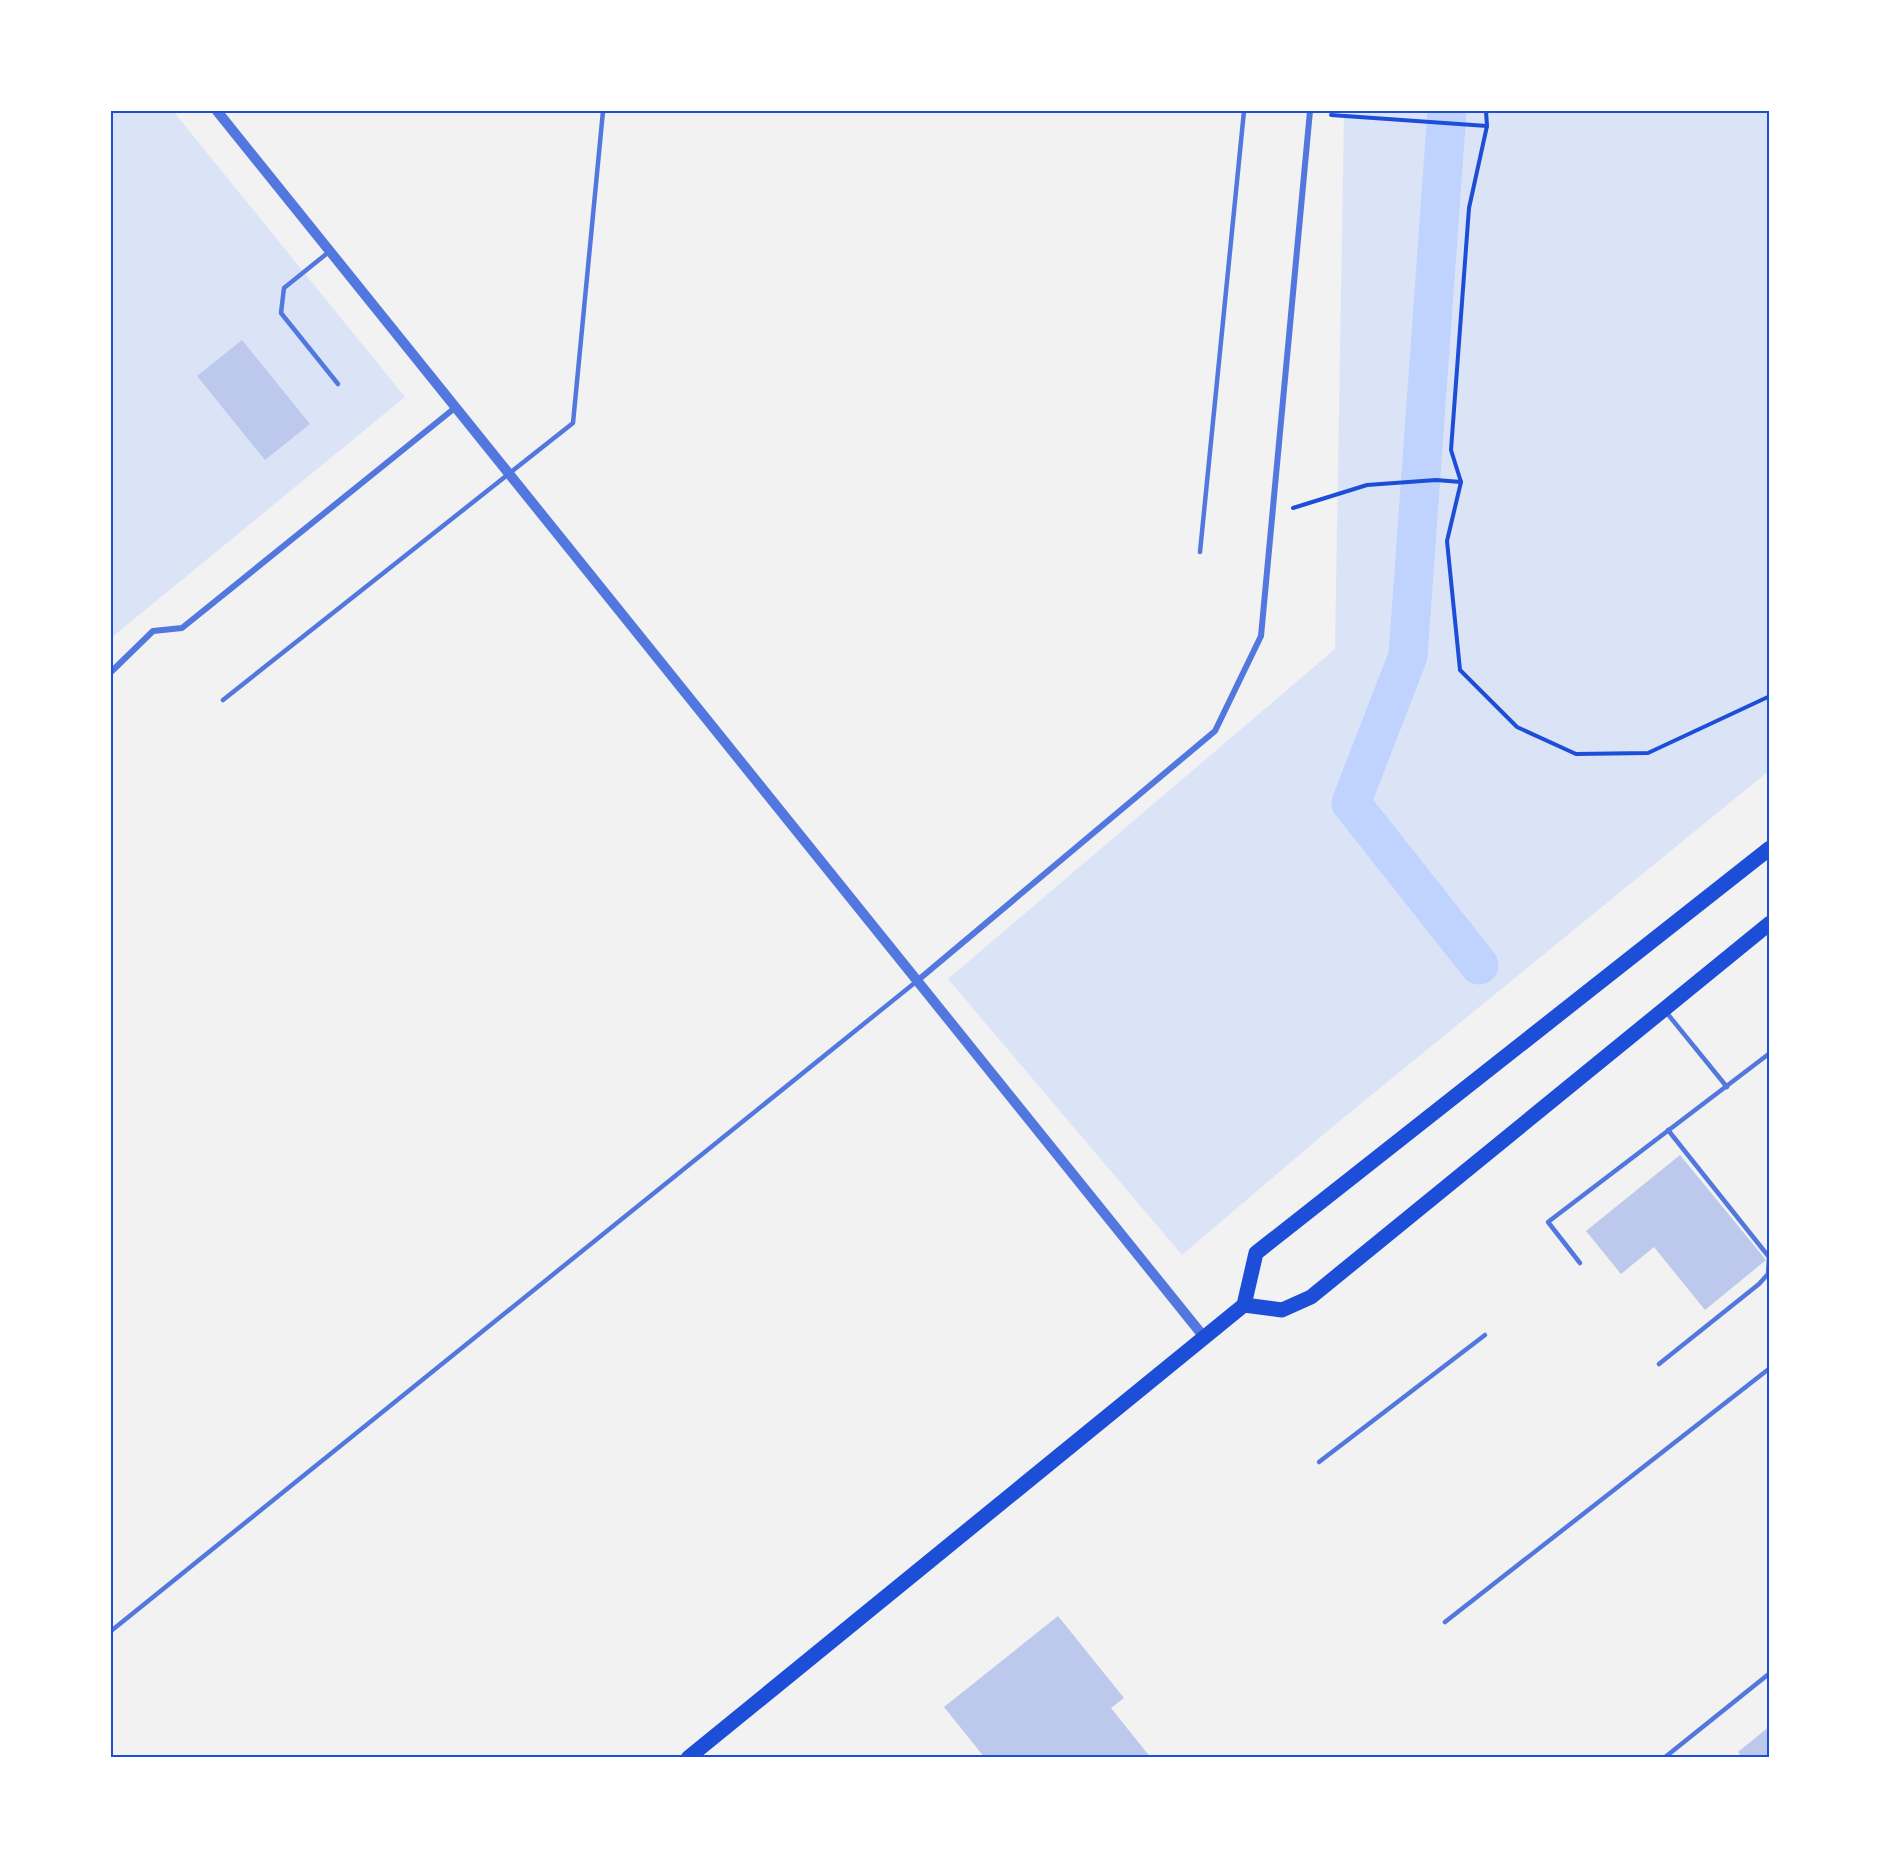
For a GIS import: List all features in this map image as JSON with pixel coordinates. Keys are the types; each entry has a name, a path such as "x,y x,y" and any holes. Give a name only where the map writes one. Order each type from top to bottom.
{"main road":[{"path":"687,1758 1244,1305 1256,1253 1770,848"},
{"path":"1244,1305 1282,1310 1311,1297 1770,923"}],"street":[{"path":"217,111 1204,1337"},
{"path":"917,981 1215,731 1261,636 1310,112"},
{"path":"111,672 153,631 182,628 456,407"}],"lane":[{"path":"222,700 573,423 603,111"},
{"path":"1200,552 1244,111"},
{"path":"330,251 285,288 281,313 338,384"},
{"path":"111,1631 917,981"},
{"path":"1664,1009 1727,1087"},
{"path":"1580,1263 1548,1222 1770,1053"},
{"path":"1659,1364 1759,1284 1768,1274 1769,1257 1668,1130"},
{"path":"1319,1462 1485,1335"},
{"path":"1445,1622 1770,1368"},
{"path":"1664,1758 1770,1673"}],"path":[{"path":"1486,111 1487,126 1469,208 1451,450 1461,482 1447,541 1460,670 1517,727 1576,754 1648,753 1770,696"},
{"path":"1310,112 1487,126"},
{"path":"1272,514 1367,485 1436,480 1461,482"}],"shaded area":[{"path":"111,111 173,111 405,397 111,638"},
{"path":"1344,111 1770,111 1770,770 1331,1128 1182,1255 948,979 1335,649"}],"building":[{"path":"242,340 310,424 265,460 197,376"},
{"path":"1680,1155 1766,1260 1705,1310 1654,1247 1621,1274 1586,1231"},
{"path":"1058,1616 1124,1698 1111,1708 1151,1758 985,1758 944,1707"},
{"path":"1770,1726 1770,1758 1735,1758 1740,1754 1738,1752"}],"waterway":[{"path":"1447,111 1408,656 1351,803 1479,965"}]}
